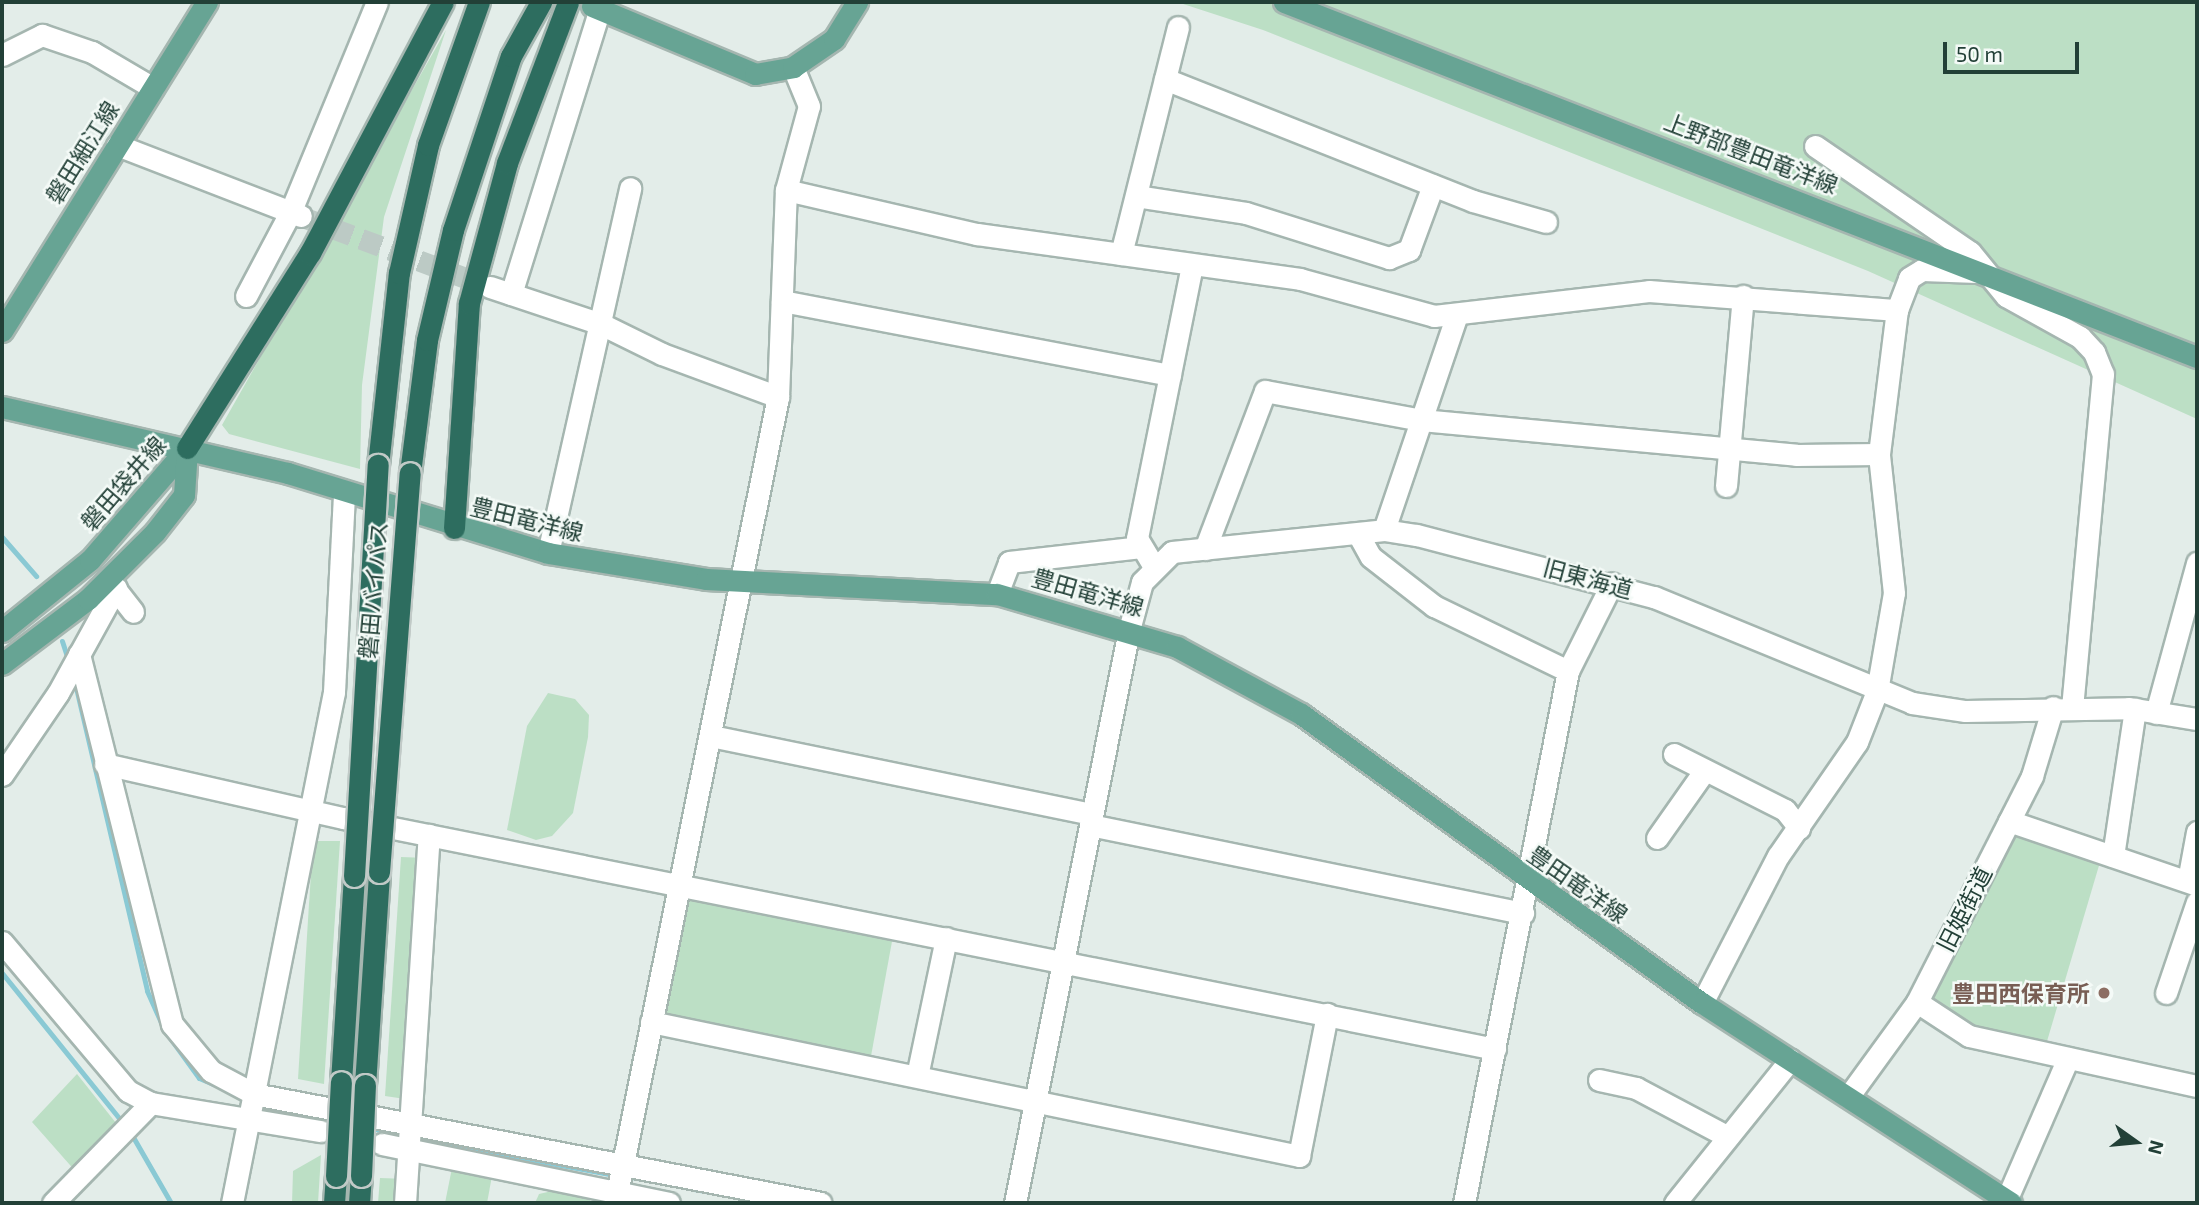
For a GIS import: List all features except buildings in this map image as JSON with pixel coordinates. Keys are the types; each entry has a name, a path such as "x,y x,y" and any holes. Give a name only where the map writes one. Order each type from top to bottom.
{"highway":[{"path":"187,448 324,229 443,2"},
{"name":"磐田バイパス","path":"334,1203 377,466 400,273 428,145 479,2"},
{"name":"磐田バイパス","path":"359,1203 379,872 410,473 427,340 453,230 511,56 541,2"},
{"path":"454,528 471,292 507,163 568,2"}],"main road":[{"name":"磐田細江線","path":"2,331 207,2"},
{"path":"596,7 726,65 755,74 793,67 834,39 857,2"},
{"name":"上野部豊田竜洋線","path":"1284,2 2197,357"},
{"name":"豊田竜洋線","path":"2,407 187,448 344,492 454,528 548,553 738,582 997,594 1129,630 1236,675 1301,714 1529,883 1702,1003 2007,1202"},
{"name":"磐田袋井線","path":"2,664 112,584 184,495 187,448"},
{"name":"磐田袋井線","path":"2,631 90,559 187,448"}],"street":[{"path":"246,296 297,215 377,2"},
{"path":"511,294 596,7"},
{"path":"1121,254 1178,27"},
{"path":"2,63 2,56 42,35 92,52 153,88"},
{"path":"616,1198 711,736 738,582 778,397 786,190 809,106 793,67"},
{"path":"1165,79 1433,185 1546,222"},
{"path":"117,145 297,215"},
{"name":"旧姫街道","path":"1815,146 1969,252 1983,272 2006,296 2080,337 2103,374 2063,707 2009,821 1917,1002 1848,1097"},
{"path":"1136,196 1246,213 1389,258 1409,250 1433,185"},
{"path":"548,553 630,188"},
{"path":"786,190 977,234 1300,279 1434,316 1650,291 1743,296 1897,310"},
{"path":"1015,1203 1129,630 1153,565 1137,538 1192,264"},
{"path":"1702,1003 1778,856 1851,753 1877,691 1894,593 1879,454 1897,310 1909,278 1922,270 1983,272"},
{"path":"490,287 601,324 662,355 778,397"},
{"path":"1726,486 1743,296"},
{"path":"782,301 1170,375"},
{"path":"1384,530 1457,314"},
{"path":"1205,549 1265,391 1421,420 1728,449 1879,454"},
{"path":"232,1203 314,811 334,692 344,492"},
{"name":"旧東海道","path":"1153,565 1172,552 1384,530 1612,583 1877,691 1965,711 2063,707 2135,709 2197,719"},
{"path":"1358,534 1371,557 1434,606 1568,671"},
{"path":"997,594 1009,562 1141,547"},
{"path":"2156,713 2197,563"},
{"path":"1467,1203 1568,671 1612,583"},
{"path":"2,775 79,654 112,584 132,612"},
{"path":"79,654 172,1024 211,1071 254,1094 412,1121 821,1203"},
{"path":"2113,856 2135,709"},
{"path":"711,736 1523,912"},
{"path":"1674,754 1785,810 1799,828"},
{"path":"105,764 429,835 1495,1049"},
{"path":"1657,838 1705,770"},
{"path":"2009,821 2192,883 2197,832"},
{"path":"405,1203 429,835"},
{"path":"2166,993 2197,902"},
{"path":"917,1076 946,938"},
{"path":"2,943 114,1079 151,1103 249,1117 321,1132"},
{"path":"1917,1002 1969,1036 2197,1086"},
{"path":"651,1022 1299,1156 1327,1014"},
{"path":"2007,1202 2068,1058"},
{"path":"1675,1203 1790,1060"},
{"path":"1599,1080 1636,1088 1728,1137"},
{"path":"53,1203 151,1103"},
{"path":"382,1144 616,1198 669,1203"}],"green space":[{"path":"1177,2 2197,2 2197,419 1868,271 1263,30"},
{"path":"446,30 384,217 362,385 360,469 229,434 222,425"},
{"path":"548,693 575,699 589,715 588,737 573,813 552,836 536,840 507,830 527,726"},
{"path":"2009,821 2103,852 2045,1048 1971,1037 1917,1002"},
{"path":"313,841 340,841 324,1084 298,1079"},
{"path":"401,857 427,858 412,1100 385,1096"},
{"path":"690,885 893,936 869,1067 651,1022"},
{"path":"77,1074 120,1128 77,1173 32,1122"},
{"path":"321,1155 318,1203 292,1203 293,1171"},
{"path":"452,1168 492,1176 487,1203 445,1203"},
{"path":"380,1178 407,1179 405,1203 378,1203"},
{"path":"578,1185 592,1203 535,1203 539,1194"}],"waterway":[{"path":"2,537 36,576"},
{"path":"62,641 68,660"},
{"path":"74,679 147,991 161,1022"},
{"path":"2,973 123,1123"},
{"path":"165,1031 199,1078 220,1087"},
{"path":"367,1127 406,1136"},
{"path":"129,1130 171,1203"},
{"path":"415,1138 615,1175"},
{"path":"625,1176 681,1185"},
{"path":"694,1189 728,1195"}],"tunnel":[{"path":"303,217 490,287"}],"place":[{"name":"豊田西保育所","path":"2104,993"}]}
